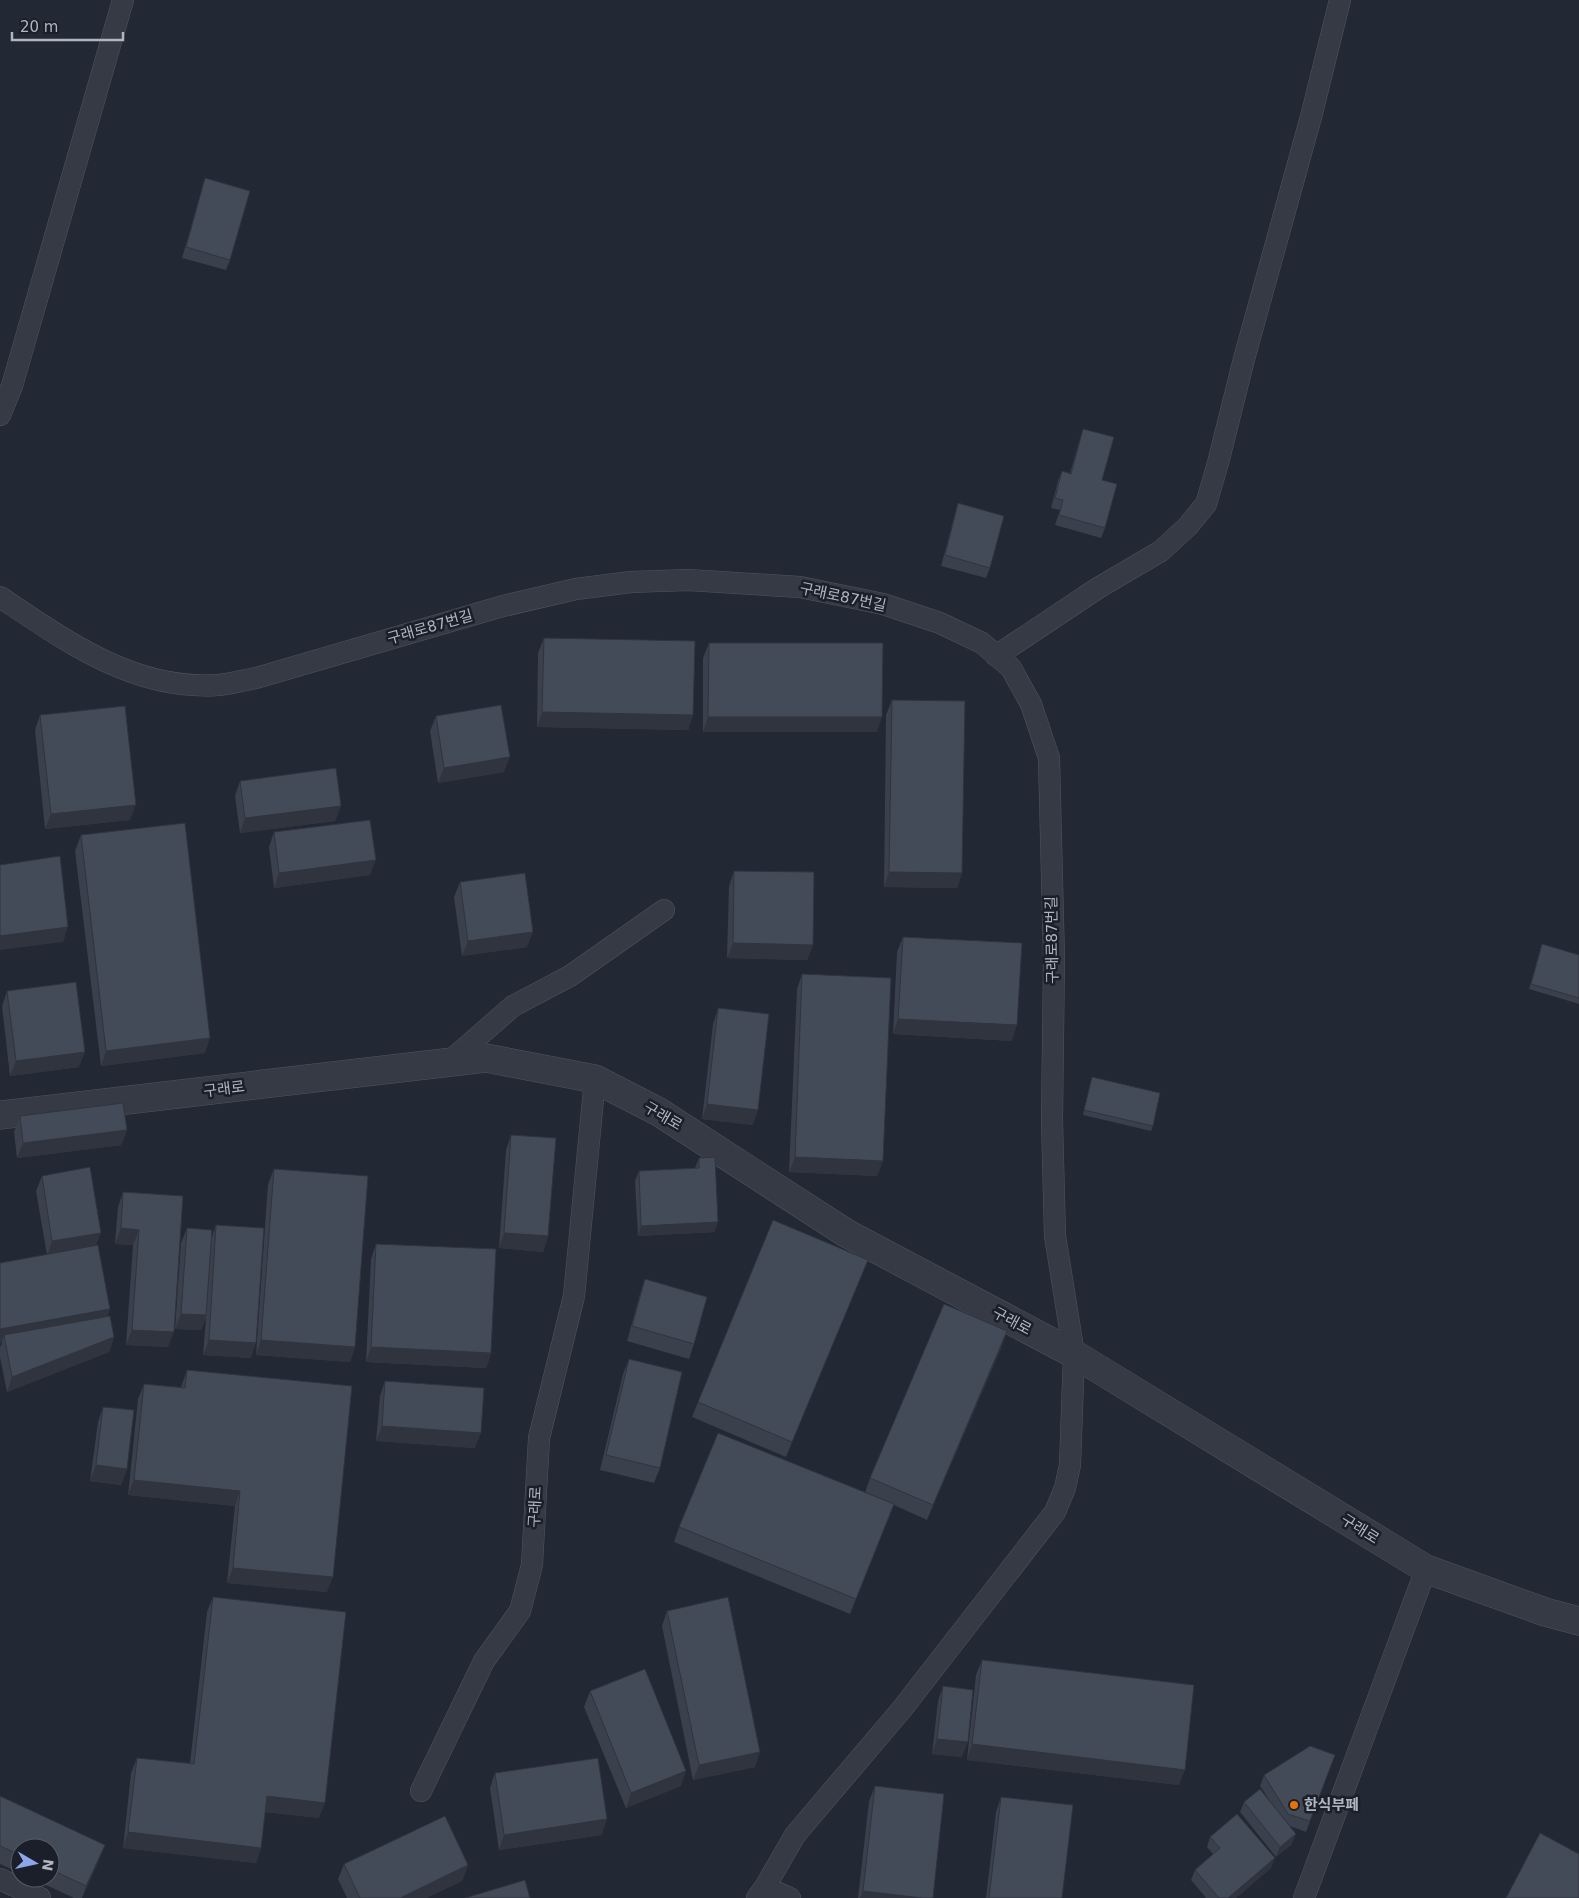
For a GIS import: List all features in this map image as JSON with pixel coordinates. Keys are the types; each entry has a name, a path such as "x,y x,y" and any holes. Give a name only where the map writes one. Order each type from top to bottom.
{"street":[{"name":"구래로","path":"0,1116 486,1058 595,1080 659,1112 846,1233 1074,1354 1426,1569 1545,1612 1579,1620"}],"lane":[{"path":"0,415 12,386 123,0"},
{"path":"996,656 1098,588 1161,551 1188,526 1206,504 1311,117 1340,0"},
{"name":"구래로87번길","path":"0,597 67,642 113,666 146,677 184,684 218,685 256,678 503,606 576,589 631,582 688,580 800,587 883,604 940,623 982,643 1011,668 1031,704 1048,758 1054,959 1052,1120 1055,1236 1074,1354 1070,1465 1065,1488 1055,1512 902,1709 795,1835 761,1893"},
{"path":"449,1062 513,1006 570,976 664,910"},
{"name":"구래로","path":"421,1792 484,1661 520,1611 532,1565 539,1438 574,1296 595,1080"},
{"path":"1304,1898 1426,1569"},
{"path":"0,1878 40,1898"},
{"path":"761,1893 790,1898"}],"building":[{"path":"205,178 250,191 230,260 186,247"},
{"path":"1083,429 1114,437 1102,480 1117,484 1105,528 1059,515 1063,500 1055,498 1062,471 1071,474"},
{"path":"958,503 1004,516 990,568 945,555"},
{"path":"544,638 695,641 693,715 542,712"},
{"path":"709,643 883,643 882,717 708,717"},
{"path":"892,700 965,701 962,873 889,872"},
{"path":"501,705 510,757 444,768 436,716"},
{"path":"125,706 136,805 51,814 40,715"},
{"path":"336,768 341,806 245,818 240,781"},
{"path":"370,820 376,860 279,873 274,832"},
{"path":"185,823 210,1038 106,1051 81,835"},
{"path":"60,856 68,927 0,936 0,865"},
{"path":"734,871 814,872 813,945 733,943"},
{"path":"525,873 533,932 468,941 460,882"},
{"path":"903,937 1022,943 1017,1025 898,1019"},
{"path":"1542,944 1579,955 1579,998 1531,984"},
{"path":"802,974 891,978 883,1161 795,1157"},
{"path":"76,982 85,1052 16,1061 7,991"},
{"path":"718,1008 769,1014 758,1110 707,1104"},
{"path":"1092,1077 1160,1093 1153,1126 1084,1110"},
{"path":"123,1103 127,1130 23,1143 20,1116"},
{"path":"511,1135 556,1138 548,1236 504,1233"},
{"path":"715,1157 718,1222 641,1226 639,1171 699,1168 699,1158"},
{"path":"90,1167 101,1233 52,1241 42,1176"},
{"path":"274,1169 368,1176 355,1347 261,1340"},
{"path":"123,1192 183,1196 174,1332 132,1330 139,1230 121,1228"},
{"path":"773,1220 868,1260 792,1442 698,1402"},
{"path":"216,1225 264,1228 256,1343 209,1340"},
{"path":"187,1228 212,1230 206,1315 181,1314"},
{"path":"376,1244 496,1249 491,1353 371,1347"},
{"path":"98,1245 110,1309 0,1329 0,1263"},
{"path":"645,1279 707,1297 694,1344 632,1326"},
{"path":"944,1304 1007,1331 933,1505 870,1478"},
{"path":"110,1316 114,1337 12,1377 4,1335"},
{"path":"629,1359 682,1372 660,1468 606,1455"},
{"path":"187,1370 352,1386 333,1577 233,1568 240,1491 134,1480 144,1384 185,1388"},
{"path":"385,1381 484,1388 481,1433 382,1426"},
{"path":"103,1407 134,1410 127,1469 96,1465"},
{"path":"718,1433 894,1504 856,1599 679,1527"},
{"path":"213,1597 346,1612 325,1803 267,1796 261,1848 128,1832 137,1758 194,1764"},
{"path":"728,1597 760,1752 699,1765 667,1611"},
{"path":"982,1660 1194,1685 1185,1770 972,1744"},
{"path":"645,1669 686,1771 631,1793 590,1691"},
{"path":"943,1686 973,1690 968,1742 937,1739"},
{"name":"한식부페","path":"1310,1746 1335,1755 1310,1821 1288,1814 1264,1775"},
{"path":"598,1758 607,1819 504,1835 495,1773"},
{"path":"875,1786 944,1794 933,1898 863,1891"},
{"path":"1260,1789 1296,1834 1280,1847 1244,1802"},
{"path":"0,1796 105,1845 86,1886 60,1874 60,1838 10,1838 10,1850 0,1846"},
{"path":"1001,1797 1073,1805 1062,1898 989,1898"},
{"path":"1237,1814 1275,1858 1228,1898 1219,1898 1195,1870 1220,1848 1210,1837"},
{"path":"445,1816 468,1865 400,1898 360,1898 344,1864"},
{"path":"1540,1833 1579,1854 1579,1898 1506,1898"},
{"path":"525,1880 530,1898 465,1898"}],"place":[{"name":"한식부페","path":"1294,1805"}]}
